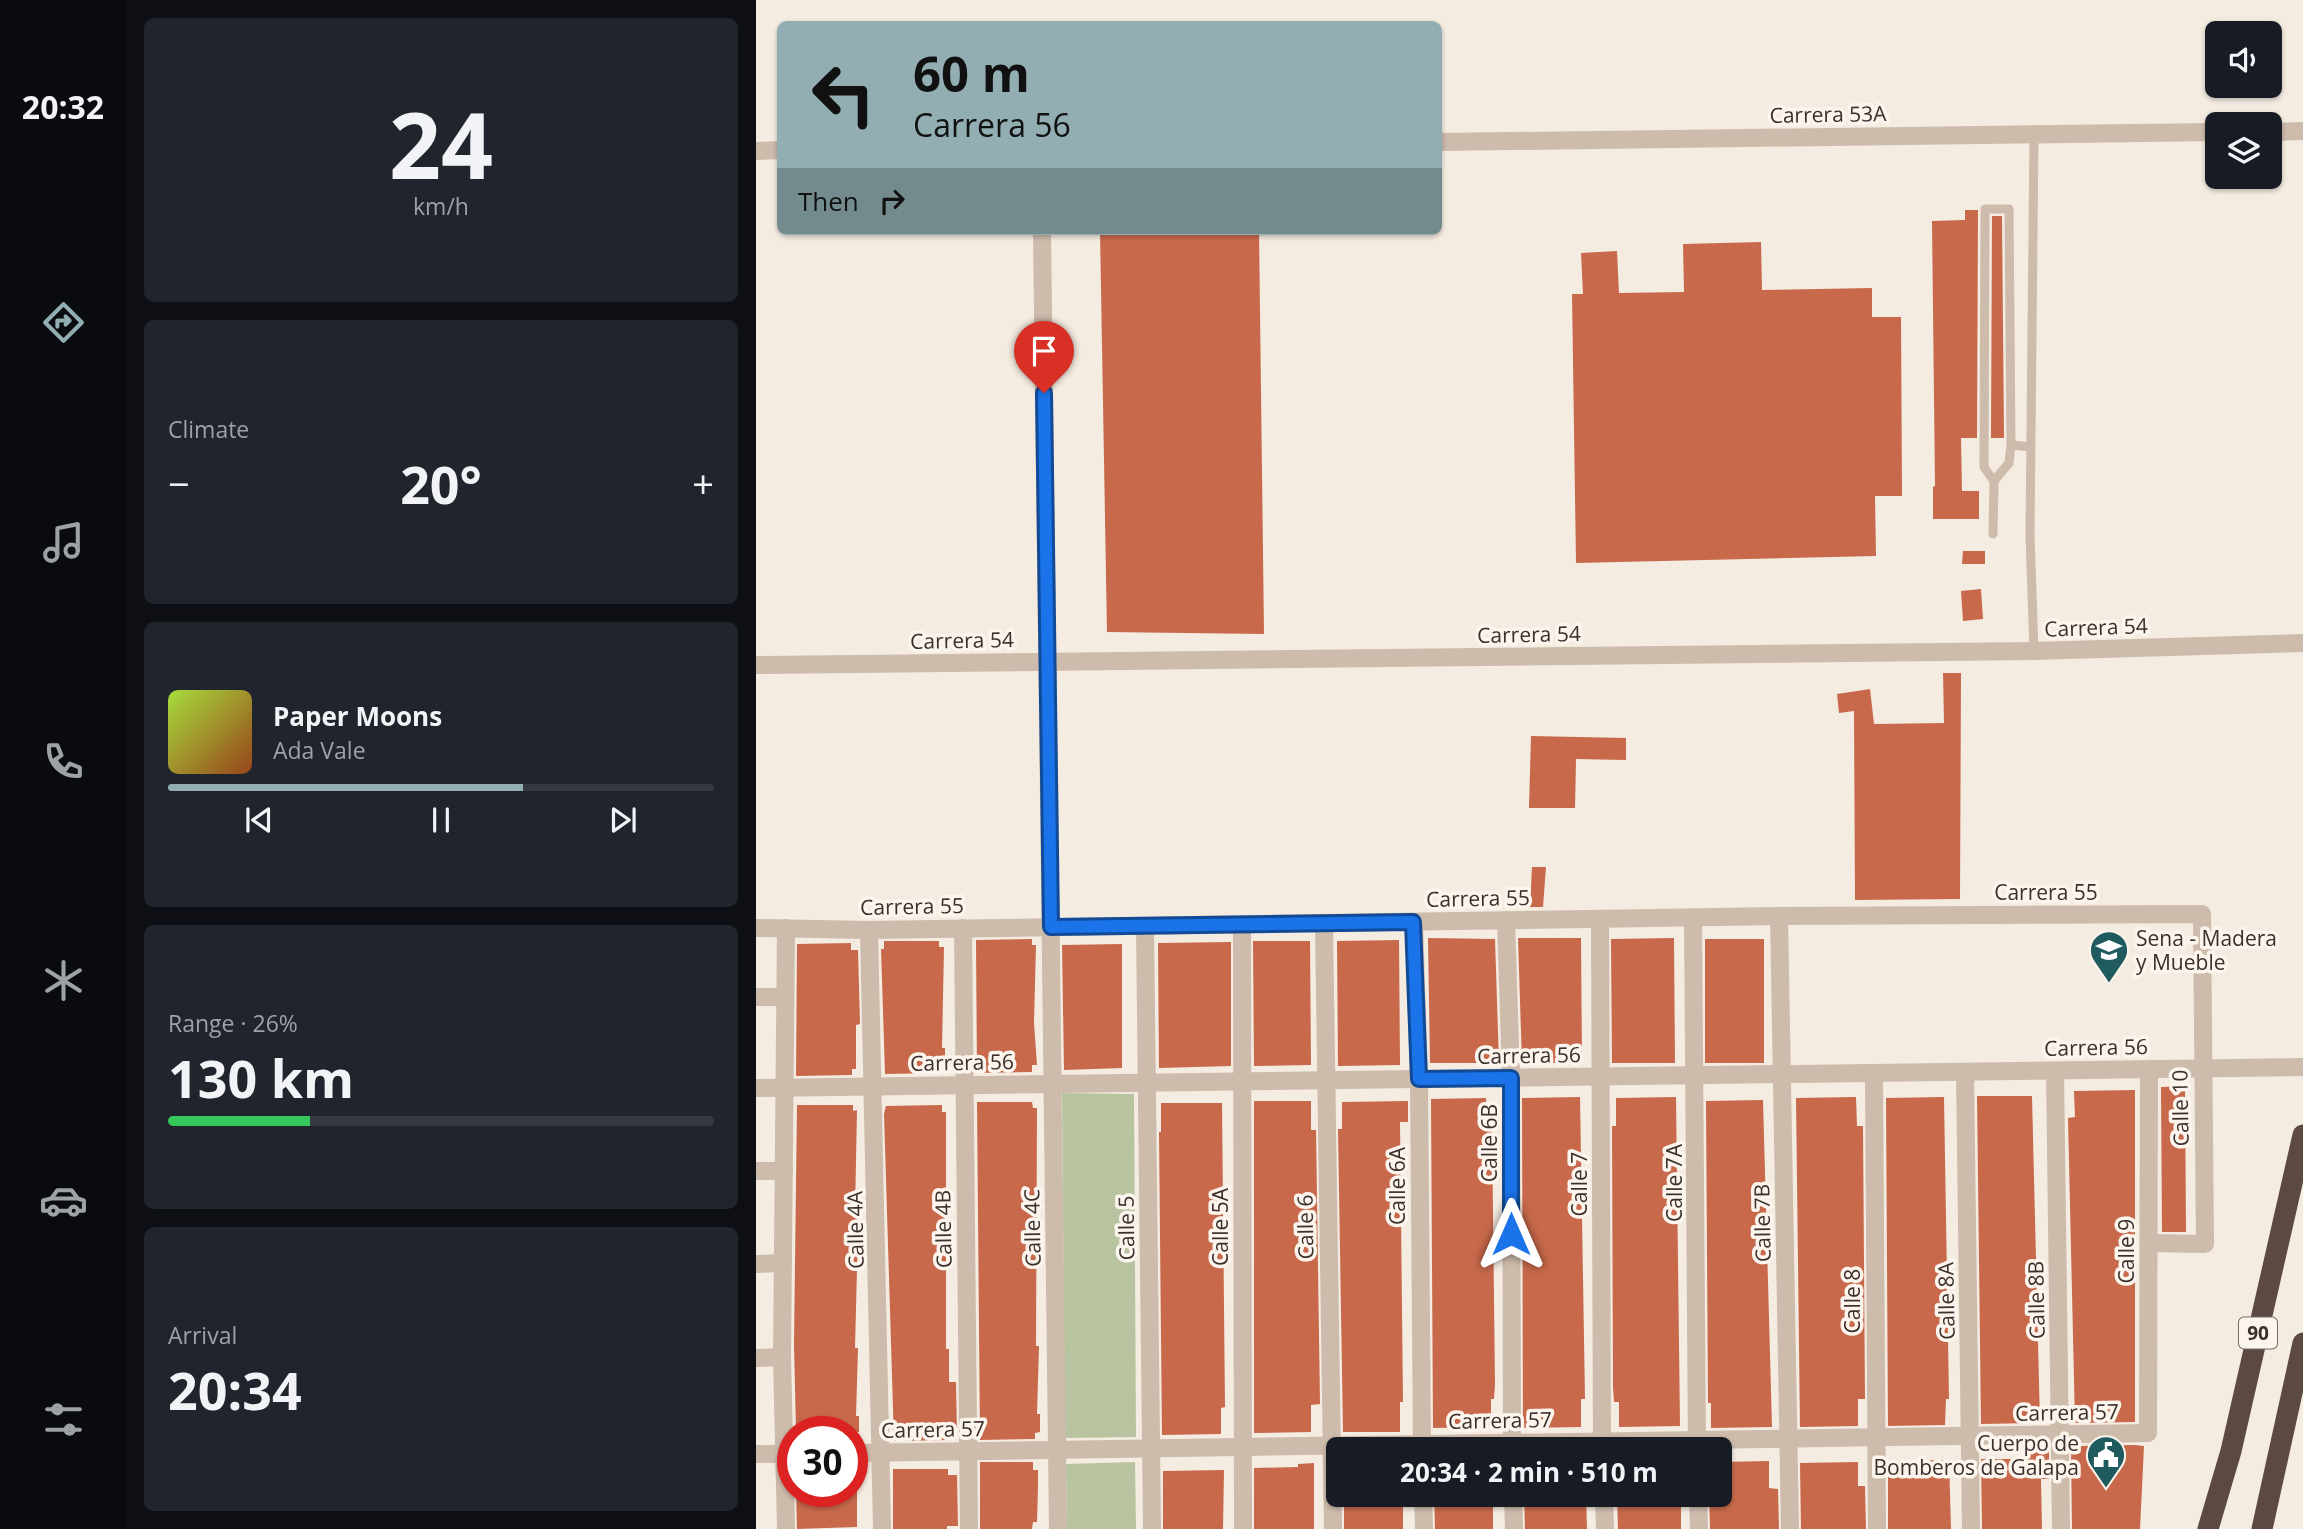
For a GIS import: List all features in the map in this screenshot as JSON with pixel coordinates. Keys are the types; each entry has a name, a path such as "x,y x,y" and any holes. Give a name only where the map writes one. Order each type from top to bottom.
{"highway":[{"name":"90","path":"2207,1529 2231,1451 2303,1135"},
{"name":"90","path":"2262,1529 2303,1343"}],"street":[{"path":"2282,132 2303,131"},
{"name":"Carrera 53A","path":"1442,142 2205,132"},
{"path":"756,151 777,150"},
{"name":"Calle 4C","path":"1042,235 1058,1529"},
{"name":"Carrera 54","path":"756,664 2034,651 2303,643"},
{"name":"Carrera 55","path":"756,928 869,930 1779,916 2202,914"},
{"name":"Calle 10","path":"2149,1243 2205,1244 2202,914"},
{"name":"Calle 7B","path":"1779,916 1790,1529"},
{"name":"Calle 7A","path":"1693,918 1697,1437"},
{"name":"Calle 7","path":"1600,919 1602,1437"},
{"name":"Calle 6B","path":"1506,920 1511,1078 1512,1437"},
{"name":"Calle 6A","path":"1413,922 1419,1079 1422,1437"},
{"name":"Calle 5A","path":"1242,925 1243,1529"},
{"name":"Calle 6","path":"1324,925 1332,1437"},
{"name":"Calle 5","path":"1145,926 1152,1529"},
{"path":"786,928 782,1357 786,1416"},
{"name":"Calle 4B","path":"963,929 969,1529"},
{"name":"Calle 4A","path":"869,930 875,1086 882,1529"},
{"path":"756,997 785,997"},
{"name":"Carrera 56","path":"756,1088 2303,1068"},
{"name":"Calle 9","path":"2148,1433 2149,1069"},
{"name":"Calle 8B","path":"2055,1071 2062,1529"},
{"name":"Calle 8A","path":"1965,1072 1971,1529"},
{"name":"Calle 8","path":"1874,1073 1877,1529"},
{"path":"756,1171 784,1171"},
{"path":"756,1264 782,1263"},
{"path":"756,1358 782,1357"},
{"name":"Carrera 57","path":"1732,1443 1789,1439 2148,1433"},
{"name":"Carrera 57","path":"868,1453 1326,1446"},
{"path":"756,1454 777,1454"},
{"path":"786,1529 787,1507"},
{"name":"Calle 6","path":"1333,1507 1333,1529"},
{"path":"1423,1507 1424,1529"},
{"path":"1513,1507 1514,1529"},
{"path":"1604,1507 1605,1529"},
{"path":"1698,1507 1699,1529"}],"lane":[{"path":"2034,134 2031,447 2034,651"},
{"path":"1993,534 1994,481 1984,467 1985,209 2010,209 2011,445 2009,463 1994,481"},
{"path":"2011,445 2031,447"}],"green space":[{"path":"1062,1093 1134,1094 1136,1437 1065,1438"},
{"path":"1135,1462 1136,1529 1067,1529 1066,1464"}],"building":[{"path":"1965,210 1978,210 1977,438 1961,438 1962,491 1979,491 1979,519 1933,519 1935,486 1932,221 1965,220"},
{"path":"1992,216 2002,216 2004,438 1991,438"},
{"path":"1100,235 1259,235 1264,634 1107,632"},
{"path":"1761,242 1762,290 1872,288 1872,317 1901,317 1902,496 1875,496 1876,556 1576,563 1572,294 1583,294 1581,253 1617,251 1619,293 1684,292 1683,244"},
{"path":"1963,551 1985,551 1985,564 1962,564"},
{"path":"1981,589 1983,619 1963,621 1961,591"},
{"path":"1943,673 1961,673 1960,899 1855,900 1854,711 1839,713 1837,694 1870,689 1874,724 1944,723"},
{"path":"1531,736 1626,738 1626,760 1576,759 1575,808 1529,808"},
{"path":"1532,867 1546,867 1543,907 1530,907"},
{"path":"1428,938 1495,939 1499,1063 1430,1063"},
{"path":"1518,938 1581,938 1582,1063 1522,1063"},
{"path":"1674,938 1675,1063 1612,1063 1611,939"},
{"path":"1032,939 1032,945 1036,945 1034,1023 1037,1065 1032,1065 1032,1072 977,1073 976,940"},
{"path":"1705,939 1764,939 1764,1063 1705,1063"},
{"path":"1399,940 1400,1065 1338,1066 1337,941"},
{"path":"884,941 939,941 939,947 944,947 942,1048 945,1048 945,1066 940,1066 940,1073 885,1074 881,949 884,949"},
{"path":"1253,941 1310,941 1311,1065 1254,1066"},
{"path":"1231,942 1231,1066 1159,1068 1158,943"},
{"path":"851,943 851,950 858,950 860,1024 856,1025 856,1069 852,1069 852,1075 796,1076 797,944"},
{"path":"1122,944 1122,1068 1064,1070 1062,945"},
{"path":"2185,1086 2186,1232 2162,1232 2161,1087"},
{"path":"2135,1090 2135,1422 2075,1423 2068,1118 2075,1117 2074,1091"},
{"path":"1977,1096 2032,1096 2040,1423 1981,1424"},
{"path":"1580,1097 1585,1399 1581,1399 1581,1427 1523,1428 1522,1098"},
{"path":"1676,1097 1680,1426 1619,1427 1619,1402 1614,1402 1613,1387 1612,1126 1616,1126 1616,1098"},
{"path":"1856,1097 1857,1126 1863,1126 1865,1399 1858,1399 1858,1426 1800,1427 1796,1098"},
{"path":"1944,1097 1949,1399 1946,1399 1945,1425 1888,1426 1886,1098"},
{"path":"1486,1098 1487,1125 1492,1125 1495,1384 1494,1399 1491,1399 1491,1427 1433,1428 1431,1099"},
{"path":"1763,1100 1772,1427 1711,1428 1711,1403 1708,1403 1706,1101"},
{"path":"1254,1101 1311,1101 1311,1130 1316,1130 1320,1404 1311,1405 1311,1432 1254,1433"},
{"path":"1408,1101 1408,1122 1400,1122 1403,1402 1400,1402 1400,1432 1343,1432 1338,1129 1342,1129 1342,1102"},
{"path":"977,1102 1032,1102 1033,1108 1037,1108 1036,1346 1039,1346 1037,1414 1040,1414 1040,1432 1035,1433 1035,1439 980,1440"},
{"path":"1161,1103 1222,1103 1225,1407 1221,1408 1221,1434 1162,1435"},
{"path":"797,1105 853,1105 853,1111 857,1110 855,1212 858,1212 856,1416 796,1416"},
{"path":"942,1105 942,1112 946,1112 946,1349 949,1349 949,1382 956,1382 957,1433 949,1435 949,1440 894,1441 884,1114 886,1106"},
{"path":"2025,1446 2040,1446 2040,1451 2049,1451 2049,1479 2041,1479 2042,1529 1982,1529 1981,1459 2026,1459"},
{"name":"Cuerpo de Bomberos de Galapa","path":"2144,1446 2140,1529 2072,1529 2071,1448"},
{"path":"1949,1460 1951,1529 1888,1529 1888,1461"},
{"path":"1769,1461 1769,1488 1778,1489 1779,1529 1710,1529 1709,1507 1732,1507 1732,1462"},
{"path":"980,1462 1033,1462 1033,1470 1038,1470 1038,1487 1037,1522 1033,1522 1032,1529 980,1529"},
{"path":"1858,1462 1858,1486 1865,1486 1866,1529 1801,1529 1800,1463"},
{"path":"1314,1463 1314,1529 1254,1529 1254,1468 1298,1467 1298,1464"},
{"path":"893,1469 948,1469 948,1475 957,1475 958,1526 947,1526 947,1529 893,1529"},
{"path":"1224,1470 1223,1529 1163,1529 1163,1471"},
{"path":"796,1507 857,1507 857,1527 797,1529"},
{"path":"1344,1507 1403,1507 1403,1529 1344,1529"},
{"path":"1434,1507 1493,1507 1493,1529 1435,1529"},
{"path":"1524,1507 1586,1507 1587,1529 1525,1529"},
{"path":"1617,1507 1681,1507 1681,1529 1618,1529"}],"place":[{"name":"Sena - Madera y Mueble","path":"2109,984"},
{"name":"Cuerpo de Bomberos de Galapa","path":"2106,1489"}],"route":[{"path":"1044,393 1051,927 1413,922 1419,1079 1511,1078 1511,1234"}]}
